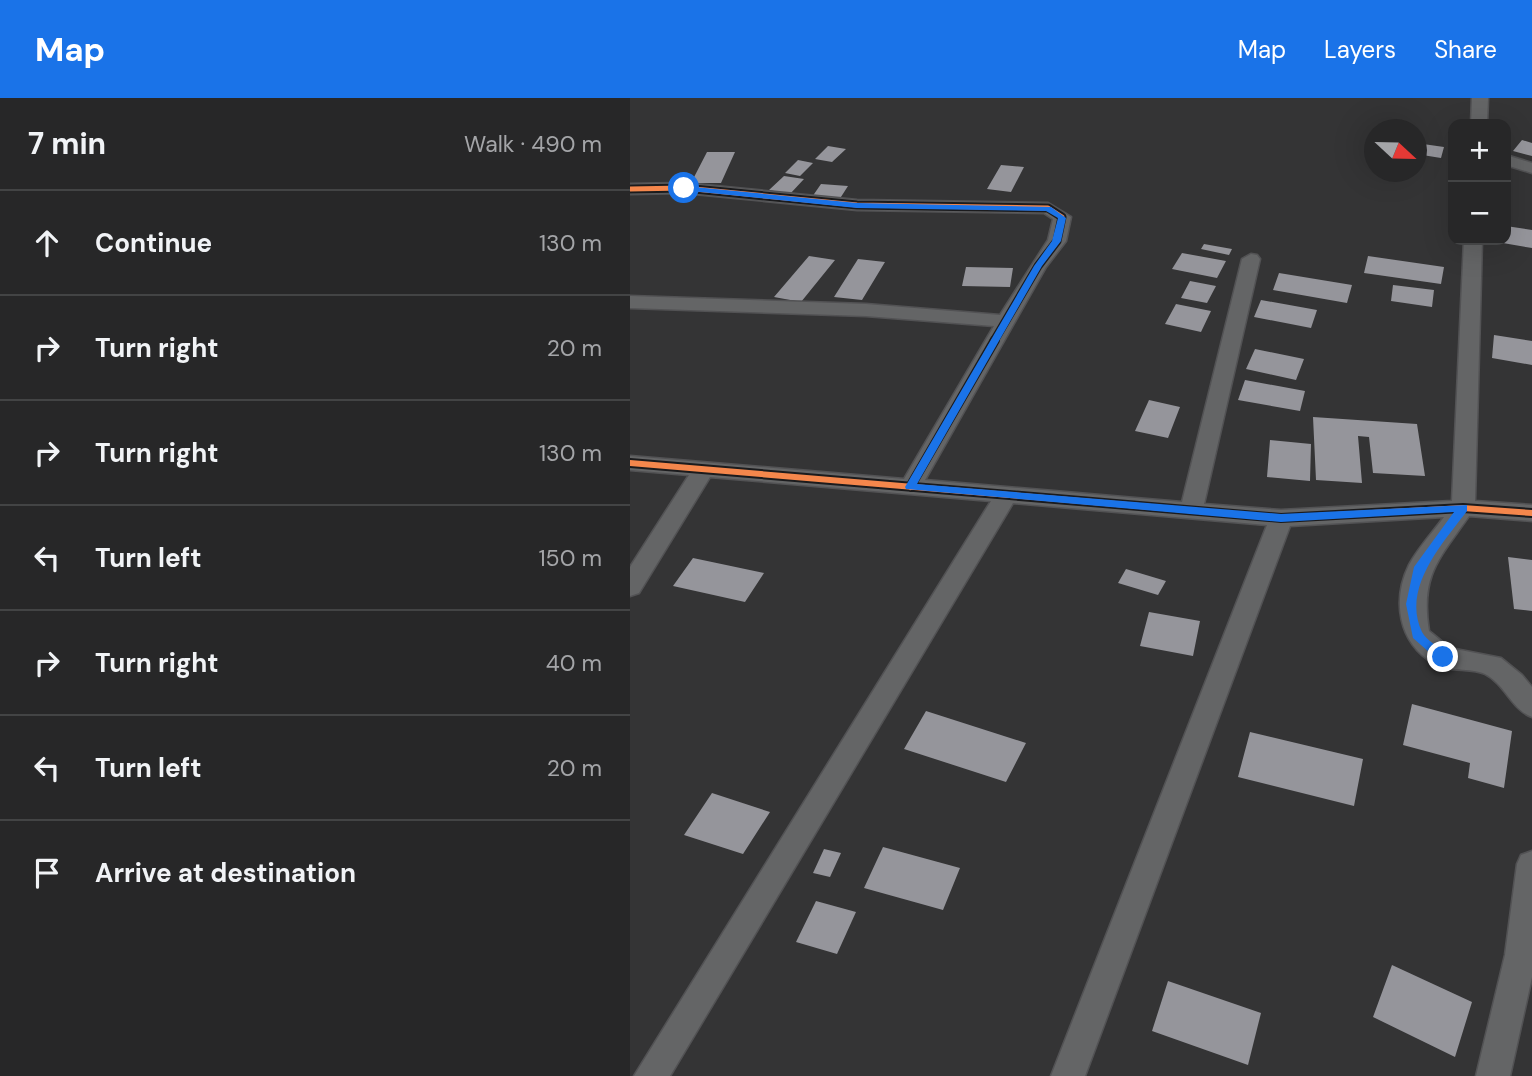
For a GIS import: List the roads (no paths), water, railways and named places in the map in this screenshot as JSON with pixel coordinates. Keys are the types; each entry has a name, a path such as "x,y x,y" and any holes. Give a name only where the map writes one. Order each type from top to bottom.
{"street":[{"path":"1479,119 1480,98"},
{"path":"1511,162 1532,168"},
{"path":"630,189 684,188 857,205 1048,208 1062,218 1056,241 1006,321 910,487"},
{"path":"1473,245 1463,508 1420,567 1412,604 1417,635 1443,657 1492,665 1513,682 1532,706"},
{"path":"1191,510 1251,259"},
{"path":"630,302 866,310 1006,321"},
{"path":"630,463 1281,518 1463,508 1532,513"},
{"path":"630,587 705,468"},
{"path":"651,1076 1006,495"},
{"path":"1068,1076 1281,518"},
{"path":"1493,1076 1521,955 1532,864"}]}
